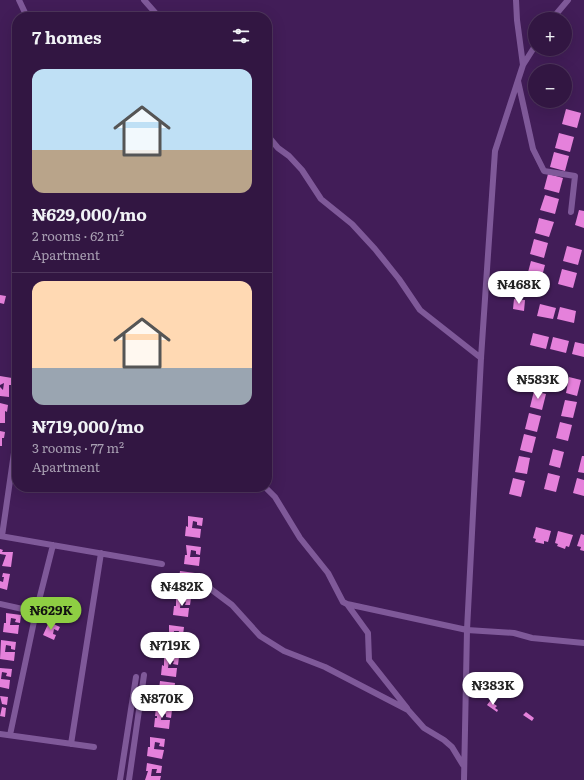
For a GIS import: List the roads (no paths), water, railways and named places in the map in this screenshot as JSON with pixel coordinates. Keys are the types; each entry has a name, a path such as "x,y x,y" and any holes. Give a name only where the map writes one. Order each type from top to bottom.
{"street":[{"path":"19,0 25,12"},
{"path":"144,0 155,12"},
{"path":"516,0 523,64"},
{"path":"558,12 568,0"},
{"path":"464,780 467,630 481,358 495,151 523,64 528,56"},
{"path":"518,80 533,149 544,171 575,176 571,212"},
{"path":"272,141 302,170 321,199 352,224 375,249 399,279 420,310 481,358"},
{"path":"12,464 1,536 162,564"},
{"path":"270,492 275,497 300,538 328,573 343,602 347,604 368,633 369,660 424,728 444,740 452,747 464,766"},
{"path":"10,735 36,612 53,545"},
{"path":"72,744 101,553"},
{"path":"204,584 232,605 260,636 284,651 325,667 408,710"},
{"path":"0,604 36,612"},
{"path":"347,604 467,630 514,633 532,638 584,643"},
{"path":"129,780 144,675"},
{"path":"120,780 136,677"},
{"path":"0,734 94,747"}]}
